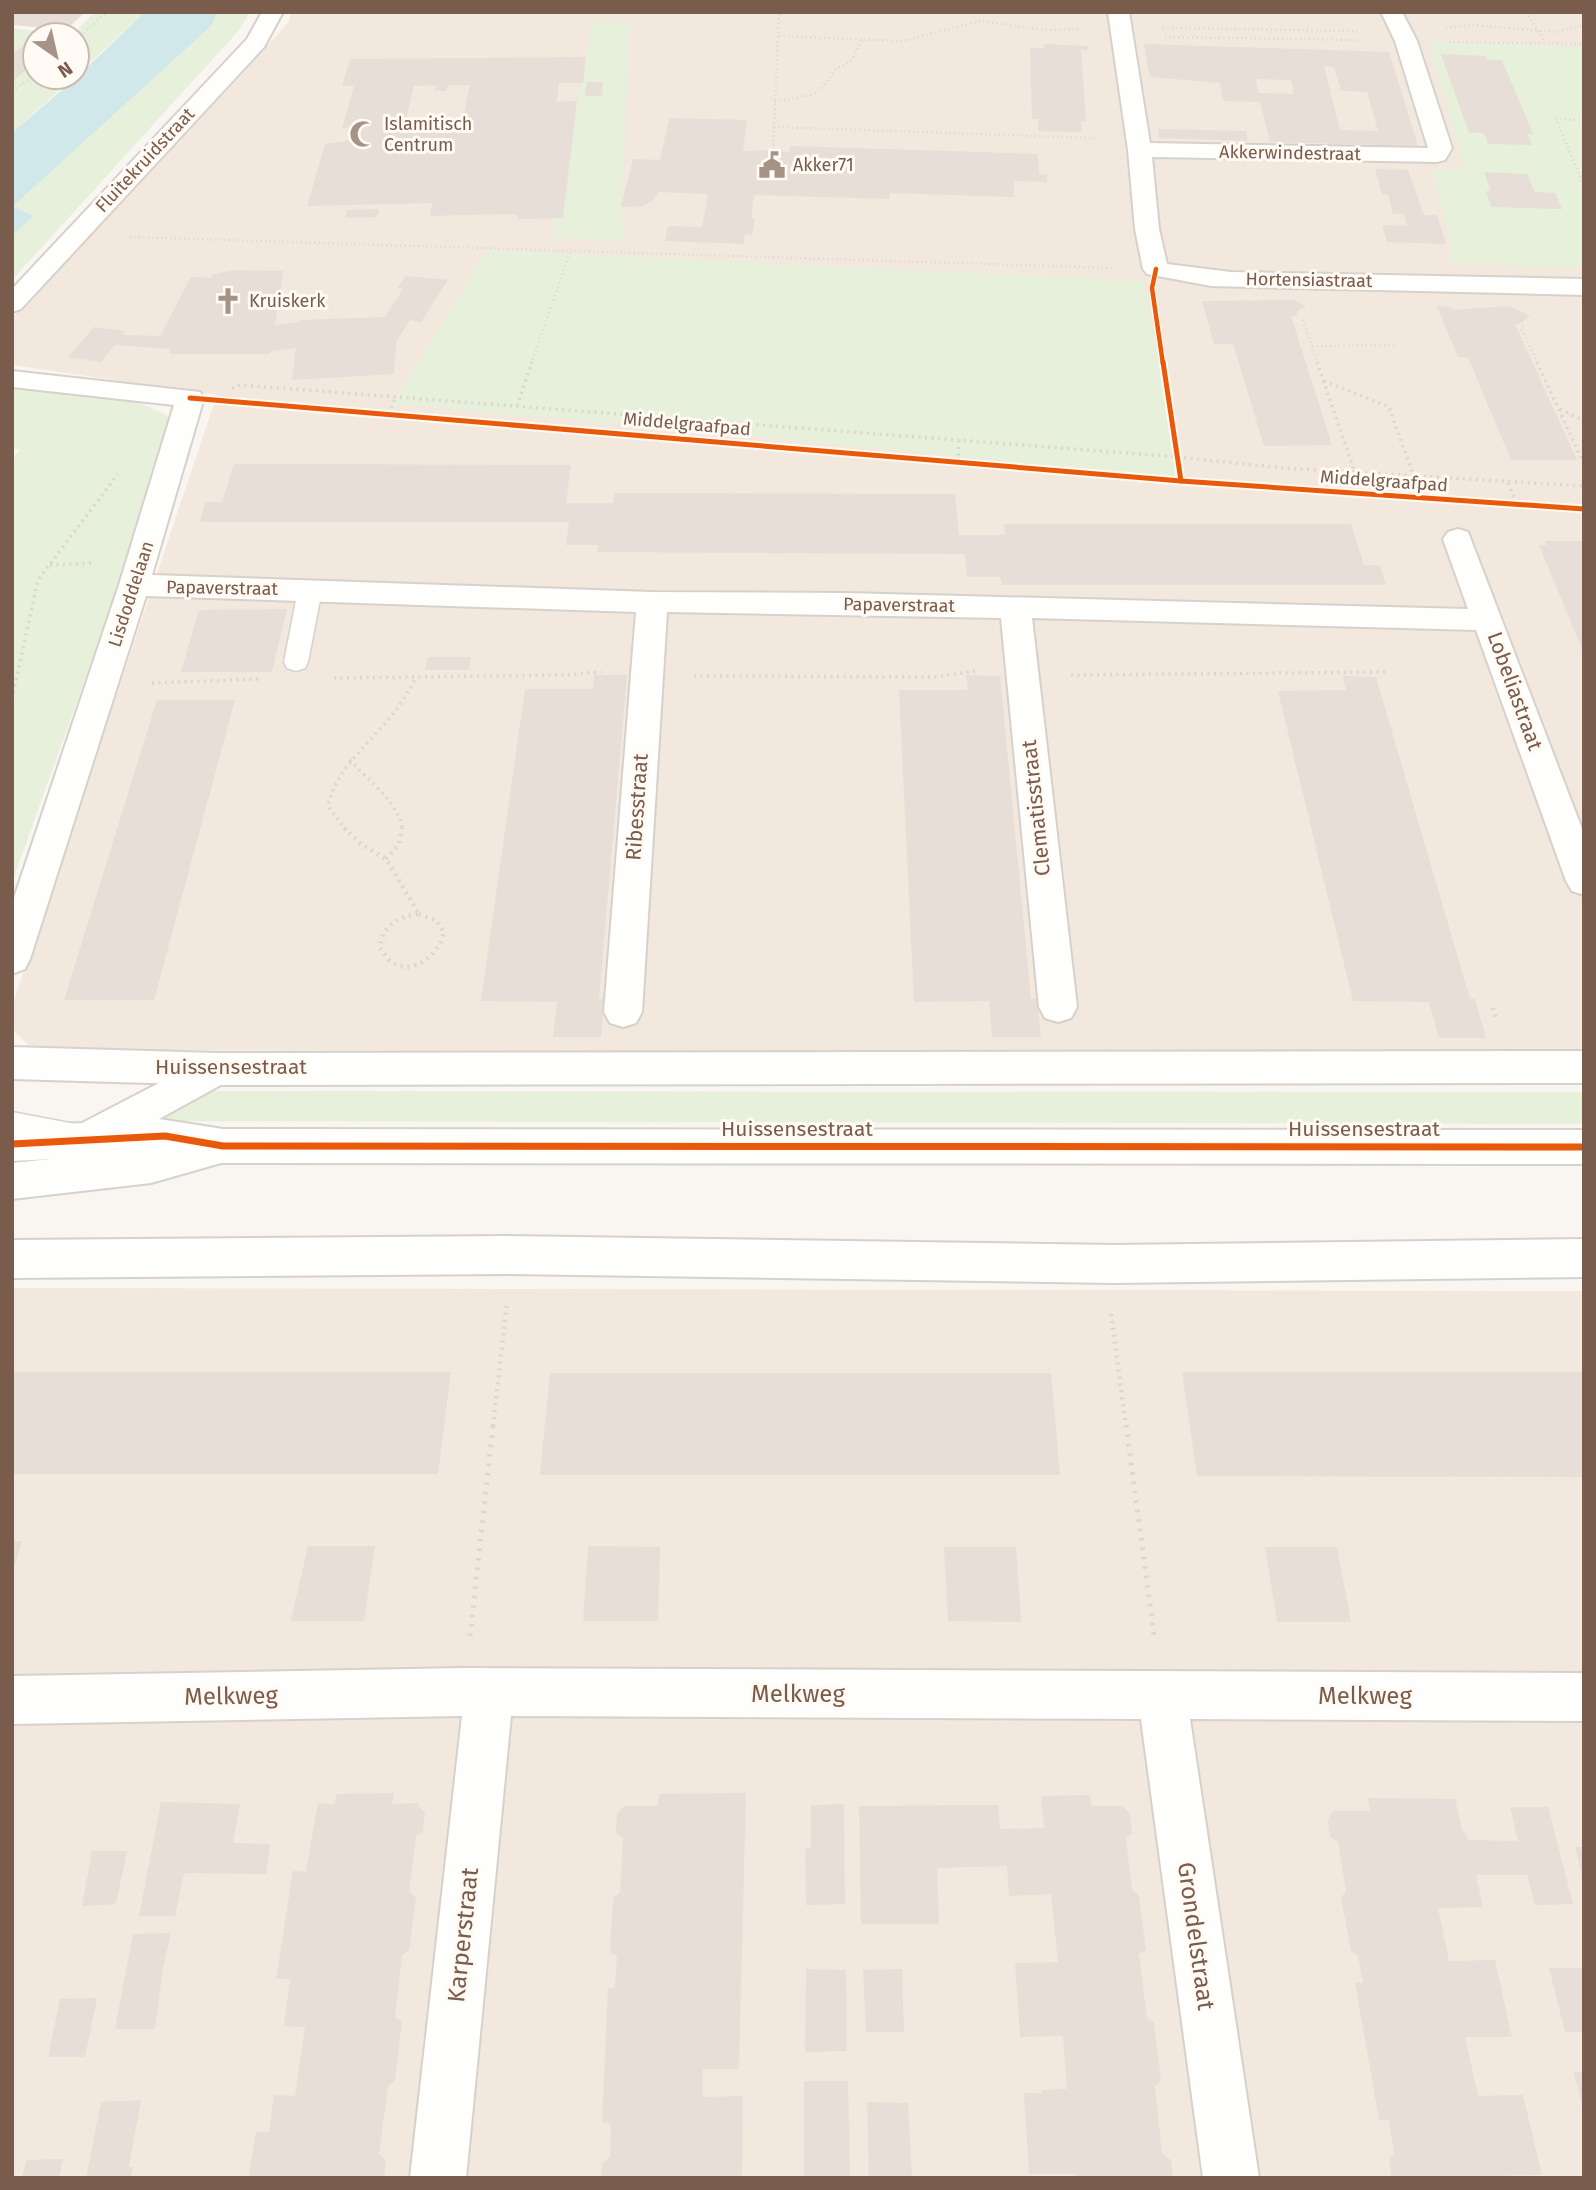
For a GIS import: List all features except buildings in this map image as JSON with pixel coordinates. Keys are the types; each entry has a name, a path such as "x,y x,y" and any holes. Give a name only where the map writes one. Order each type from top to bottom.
{"street":[{"name":"Fluitekruidstraat","path":"12,304 256,42 273,12"},
{"path":"1120,25 1140,145 1147,229 1156,270"},
{"name":"Akkerwindestraat","path":"1140,145 1437,155 1440,148 1399,28"},
{"name":"Hortensiastraat","path":"1156,270 1195,276 1584,287"},
{"path":"12,379 190,398"},
{"name":"Lisdoddelaan","path":"12,959 134,585 190,398"},
{"name":"Lobeliastraat","path":"1458,539 1584,881"},
{"name":"Papaverstraat","path":"134,585 652,602 1489,620"},
{"name":"Ribesstraat","path":"623,1012 652,602"},
{"name":"Clematisstraat","path":"1015,608 1058,1007"},
{"name":"Huissensestraat","path":"12,1063 217,1069 1584,1067"},
{"path":"88,1139 217,1069"},
{"name":"Huissensestraat","path":"12,1144 165,1136 223,1146 1584,1147"},
{"name":"Huissensestraat","path":"12,1181 151,1166 223,1146"},
{"path":"12,1259 512,1255 1105,1264 1584,1258"},
{"name":"Melkweg","path":"12,1700 476,1693 1584,1697"},
{"name":"Karperstraat","path":"438,2178 476,1693"},
{"name":"Grondelstraat","path":"1162,1695 1231,2178"}],"lane":[{"name":"Papaverstraat","path":"296,662 310,590"},
{"name":"Huissensestraat","path":"12,1125 88,1139"}],"path":[{"path":"91,26 107,12"},
{"path":"773,150 779,12"},
{"path":"1527,12 1546,43"},
{"path":"779,36 902,41 980,21 1045,30 1120,25 1399,28 1546,43 1584,44"},
{"path":"1120,25 1341,32 1399,28 1428,31 1474,25 1555,32 1584,24"},
{"path":"775,102 820,90 835,69 852,60 862,40"},
{"path":"1584,120 1556,119 1584,187"},
{"path":"774,128 1140,145"},
{"path":"74,236 571,249 1156,270"},
{"path":"517,406 571,249"},
{"path":"1306,279 1315,305 1301,314 1355,473"},
{"path":"1522,285 1536,316 1521,328 1584,464"},
{"path":"1312,346 1395,345"},
{"path":"1324,381 1389,407 1414,477"},
{"path":"190,398 241,385 1355,473 1584,486"},
{"path":"389,414 396,396"},
{"path":"1558,408 1584,421"},
{"path":"376,413 398,415"},
{"path":"958,462 959,441"},
{"path":"1175,444 1179,469"},
{"path":"944,461 971,463"},
{"path":"12,699 38,580 122,468"},
{"path":"1508,483 1517,505"},
{"path":"1505,505 1530,506"},
{"path":"333,678 564,676 577,672 646,676 937,677 971,670 1022,675 1388,672"},
{"path":"416,677 401,706 350,760 331,788 328,806 339,823 361,844 386,859 419,914 436,920 442,927 443,943 432,958 410,965 390,961 380,948 383,931 398,918 419,914"},
{"path":"102,684 264,679"},
{"path":"350,760 370,782 390,797 401,817 403,834 395,851 386,859"},
{"path":"476,1693 512,1255"},
{"path":"1105,1264 1162,1695"}],"shaded area":[{"path":"291,12 1584,12 1584,1054 48,1050 28,1045 13,1029 13,1003 217,395 12,365 12,318 62,257 281,31 289,21"},
{"path":"12,1288 1584,1291 1584,2178 12,2178"}],"green space":[{"path":"95,12 145,12 91,61 91,21 86,21"},
{"path":"217,12 250,12 240,29 12,280 12,236 32,216 12,206 212,25"},
{"path":"593,22 630,23 621,216 624,222 623,241 553,238 555,213"},
{"path":"12,28 21,29 21,91 58,91 12,133"},
{"path":"1428,41 1584,47 1584,268 1452,263 1451,245 1432,169 1460,170 1465,166"},
{"path":"487,250 1144,281 1180,479 669,428 393,404"},
{"path":"12,386 140,403 165,414 176,426 12,882 12,462 20,449 12,449"},
{"path":"203,1091 1584,1092 1584,1124 156,1119"}],"water":[{"path":"145,12 217,12 212,25 13,206 33,216 12,236 12,133 61,91 91,91 91,64"}],"cycle path":[{"path":"1156,269 1152,288 1181,481"},
{"name":"Middelgraafpad","path":"190,398 1181,481 1584,509"},
{"path":"12,1144 165,1136 223,1146 1584,1147"}],"place":[{"name":"Islamitisch Centrum","path":"363,134"},
{"name":"Akker71","path":"772,165"},
{"name":"Kruiskerk","path":"228,301"}]}
